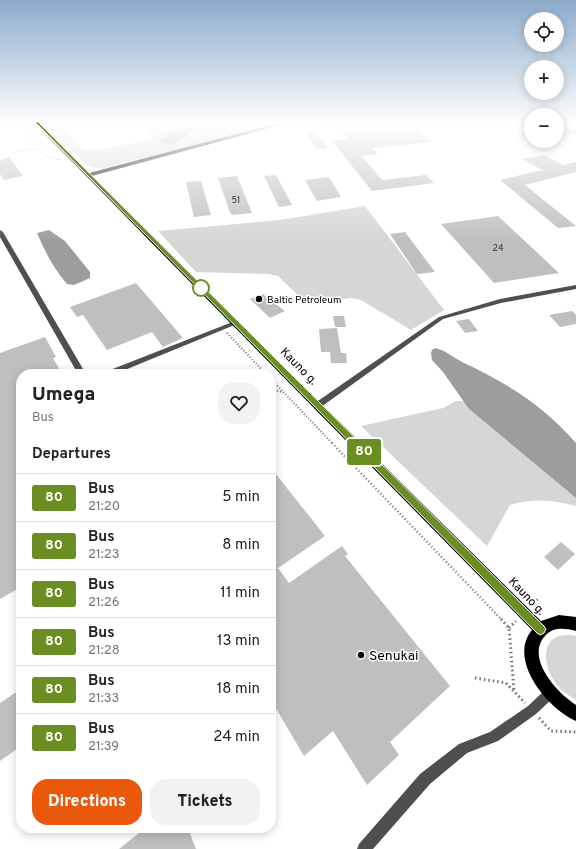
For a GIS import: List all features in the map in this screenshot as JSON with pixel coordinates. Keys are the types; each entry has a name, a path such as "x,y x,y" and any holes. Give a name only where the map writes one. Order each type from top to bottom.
{"highway":[{"name":"Kauno g.","path":"76,163 88,175"},
{"path":"88,175 135,163"}],"main road":[{"name":"Kauno g.","path":"88,175 540,629"},
{"path":"576,624 555,622 547,625 540,629 535,636 533,644 533,663 542,684 549,694 559,703 576,713"}],"street":[{"path":"0,232 79,369"},
{"path":"318,405 441,318 500,301 576,287"},
{"path":"120,369 235,322"},
{"path":"364,849 425,779 463,748 494,737 532,710 549,694"}],"path":[{"path":"222,328 261,369"},
{"path":"276,384 509,628 514,690 506,683 475,678"},
{"path":"276,391 284,392"},
{"path":"551,731 576,732"}],"shaded area":[{"path":"84,163 124,163 102,169 88,166"},
{"path":"365,206 444,310 411,330 361,300 350,298 307,304 278,276 269,274 196,272 158,231 280,220"},
{"path":"49,230 65,241 90,272 90,278 74,285 67,284 50,260 37,233"},
{"path":"435,348 446,352 524,396 551,417 563,429 576,443 576,498 469,409 443,372 432,360 431,353"},
{"path":"456,401 465,401 469,409 576,498 576,506 559,502 543,501 527,501 510,505 487,546 361,426 443,408"},
{"path":"558,636 576,636 576,700 557,685 549,670 546,657 552,640"}],"building":[{"path":"0,163 13,163 23,176 4,180 0,174"},
{"path":"349,163 368,163 382,180 426,175 434,183 372,191"},
{"path":"529,163 558,163 563,165 576,163 576,172 525,185 576,226 558,228 500,180 542,170"},
{"path":"276,175 292,205 279,207 264,176"},
{"path":"237,176 252,213 232,215 230,213 218,178"},
{"path":"329,177 341,197 317,201 305,180"},
{"path":"201,181 211,215 194,217 186,182"},
{"path":"498,216 559,273 494,283 441,224"},
{"path":"405,232 435,272 417,274 390,234"},
{"path":"136,283 183,338 163,347 152,332 107,350 83,315 77,317 70,307"},
{"path":"263,294 285,311 270,318 250,299"},
{"path":"572,311 576,315 576,324 560,327 549,315"},
{"path":"333,316 344,316 346,327 335,327"},
{"path":"469,319 478,331 465,333 456,321"},
{"path":"337,328 341,353 346,353 347,363 331,363 330,352 321,352 319,329"},
{"path":"45,337 56,357 53,358 59,369 16,369 16,590 0,599 0,353"},
{"path":"276,474 325,536 278,568 289,583 342,546 348,554 345,556 450,686 390,742 399,755 367,785 333,731 304,756 276,708"},
{"path":"561,542 575,554 558,570 544,557"},
{"path":"16,692 16,750 0,761 0,703"},
{"path":"139,833 190,833 196,849 119,849"}],"bus line":[{"name":"80","path":"76,163 540,629"}],"place":[{"name":"Baltic Petroleum","path":"259,299"},
{"name":"Senukai","path":"361,655"}]}
